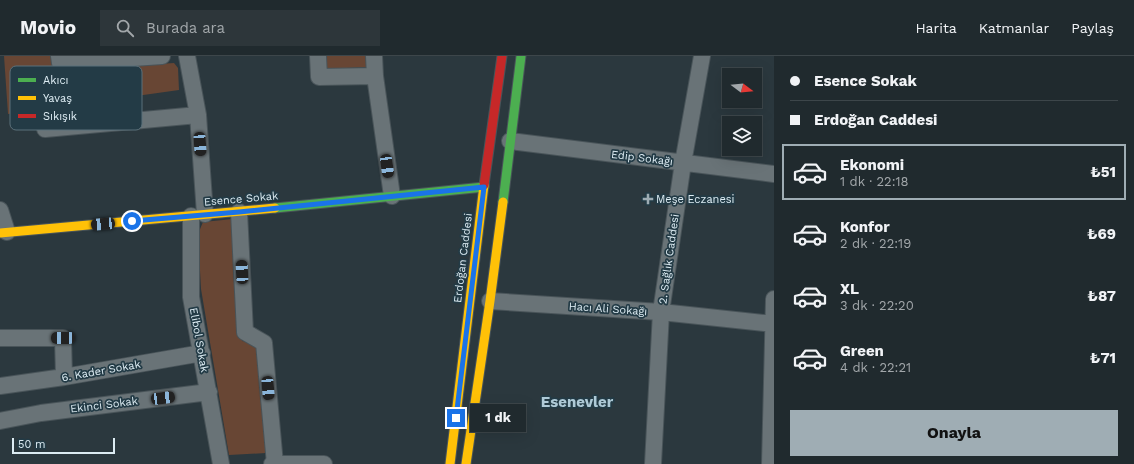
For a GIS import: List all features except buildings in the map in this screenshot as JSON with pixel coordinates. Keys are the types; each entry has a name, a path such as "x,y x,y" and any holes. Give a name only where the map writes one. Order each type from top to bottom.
{"main road":[{"name":"Erdoğan Caddesi","path":"450,464 484,187 502,56"},
{"path":"466,464 490,301 521,56"},
{"name":"Esence Sokak","path":"3,232 239,212 484,187"}],"street":[{"path":"59,56 60,63 162,56"},
{"name":"Elibol Sokak","path":"187,56 198,115 198,215 191,297 221,464"},
{"path":"318,56 319,77 375,76"},
{"path":"374,56 375,76 392,196"},
{"name":"2. Sağlık Caddesi","path":"653,464 661,312 683,163 702,56"},
{"path":"142,120 198,115"},
{"name":"Edip Sokağı","path":"510,141 774,174"},
{"path":"0,210 3,232"},
{"path":"239,212 245,332 264,343 273,464 324,464"},
{"path":"770,464 773,418 774,299"},
{"name":"Hacı Ali Sokağı","path":"490,301 661,312 774,324"},
{"path":"0,338 63,338 64,377"},
{"name":"6. Kader Sokak","path":"0,386 64,377 202,353"},
{"name":"Ekinci Sokak","path":"0,421 41,413 209,392"}],"shaded area":[{"path":"4,56 54,56 55,66 10,66 10,114 8,114"},
{"path":"324,56 367,56 369,67 325,69"},
{"path":"174,63 178,68 179,90 142,95 142,66 130,66"},
{"path":"233,219 242,341 259,343 266,453 229,455 201,289 198,234 203,222"}],"traffic: fast":[{"path":"503,202 521,56"},
{"path":"275,208 484,187"}],"traffic: slow":[{"path":"450,464 484,185"},
{"path":"466,464 503,202"},
{"path":"0,233 275,208"}],"traffic: jam":[{"path":"484,185 502,56"}],"place":[{"name":"Meşe Eczanesi","path":"648,199"}],"district":[{"name":"Esenevler","path":"577,402"}],"route":[{"path":"132,221 239,212 484,187 456,418"}]}
